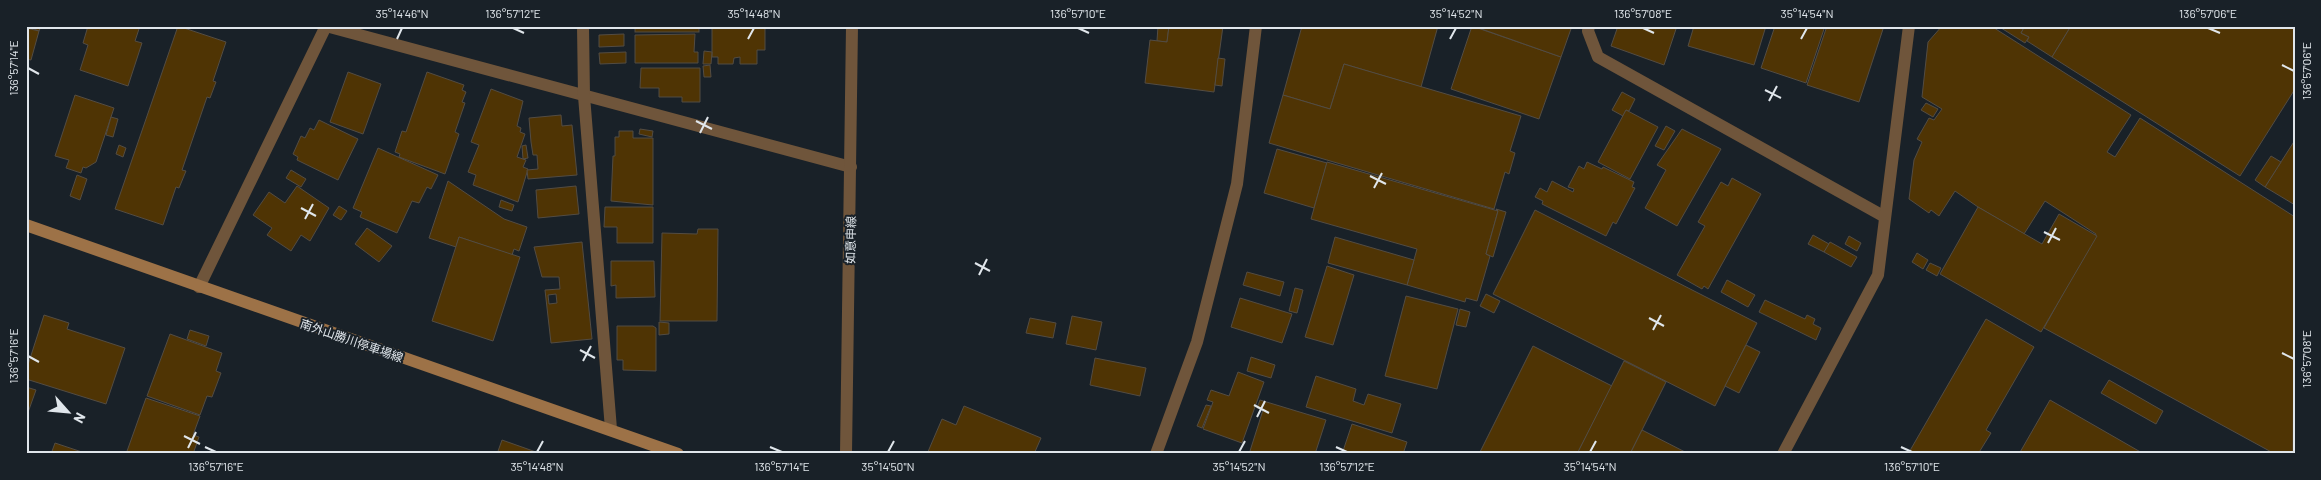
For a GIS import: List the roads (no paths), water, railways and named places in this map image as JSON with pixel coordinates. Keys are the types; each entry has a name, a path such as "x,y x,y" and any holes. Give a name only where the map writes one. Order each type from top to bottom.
{"main road":[{"name":"南外山勝川停車場線","path":"26,225 199,287 611,428 678,454"}],"street":[{"path":"199,287 326,26 851,166"},
{"path":"583,26 584,96 611,428"},
{"name":"如意申線","path":"846,454 852,26"},
{"path":"1156,454 1197,342 1237,184 1256,26"},
{"path":"1589,26 1588,31 1598,57 1885,217"},
{"path":"1783,454 1878,275 1909,26"}]}
